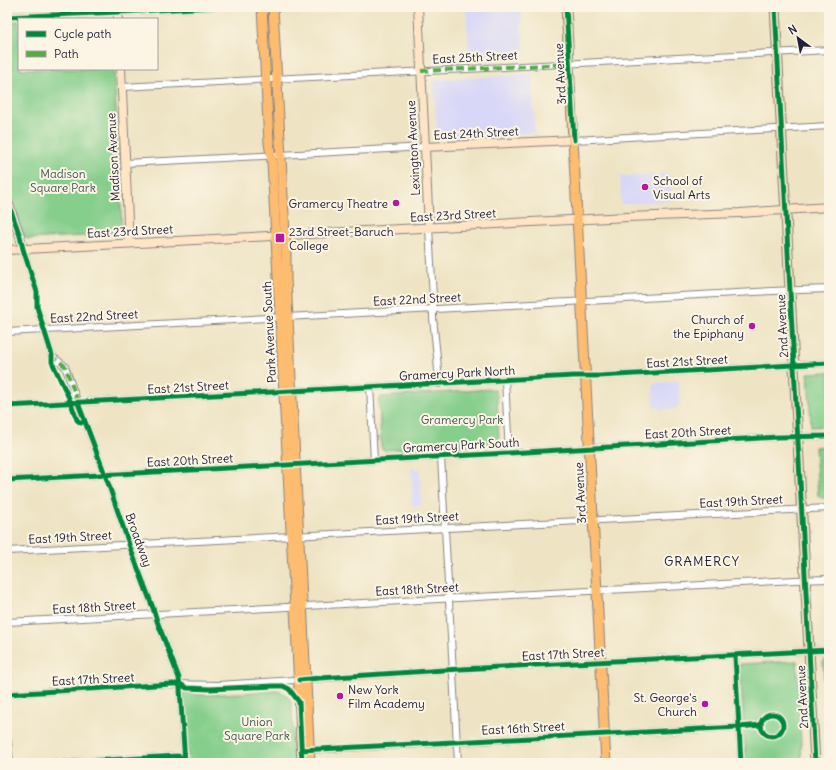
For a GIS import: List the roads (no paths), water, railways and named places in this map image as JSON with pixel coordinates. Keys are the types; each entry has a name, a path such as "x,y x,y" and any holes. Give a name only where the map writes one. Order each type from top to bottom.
{"main road":[{"name":"Park Avenue South","path":"262,7 269,143 284,317 306,750"},
{"name":"Park Avenue South","path":"274,7 286,235 284,317"},
{"name":"Lexington Avenue","path":"418,7 429,228"},
{"name":"3rd Avenue","path":"566,7 606,763"},
{"name":"2nd Avenue","path":"775,7 815,763"},
{"name":"Madison Avenue","path":"121,70 130,243"},
{"name":"East 24th Street","path":"425,147 574,140"},
{"path":"7,200 23,249"},
{"name":"East 23rd Street","path":"7,250 829,207"},
{"path":"7,742 9,763"},
{"path":"302,763 306,750"},
{"path":"306,750 310,763"}],"street":[{"path":"7,17 118,13 214,7"},
{"name":"East 25th Street","path":"122,87 829,50"},
{"name":"East 24th Street","path":"574,140 829,126"},
{"name":"East 24th Street","path":"125,162 271,156 425,147"},
{"name":"Lexington Avenue","path":"429,228 439,384"},
{"name":"Broadway","path":"23,249 37,292 36,307 54,358 65,366 179,678 185,761"},
{"name":"East 22nd Street","path":"7,332 772,291 829,290"},
{"name":"East 21st Street","path":"546,378 829,363"},
{"name":"Gramercy Park North","path":"370,387 546,378"},
{"path":"505,380 509,453"},
{"path":"370,387 374,460"},
{"name":"East 21st Street","path":"7,406 370,387"},
{"name":"East 20th Street","path":"549,451 829,436"},
{"name":"Gramercy Park South","path":"374,460 549,451"},
{"path":"441,456 458,763"},
{"name":"East 20th Street","path":"7,480 374,460"},
{"name":"East 19th Street","path":"7,551 829,508"},
{"name":"East 18th Street","path":"7,622 829,579"},
{"name":"East 17th Street","path":"7,694 172,684 218,685 452,670 829,650"},
{"path":"735,656 741,763"},
{"name":"East 16th Street","path":"306,750 739,727"},
{"path":"52,763 178,756 185,761"}],"place":[{"name":"School of Visual Arts","path":"645,187"},
{"name":"Gramercy Theatre","path":"396,203"},
{"name":"23rd Street-Baruch College","path":"280,238"},
{"name":"Church of the Epiphany","path":"752,326"},
{"name":"New York Film Academy","path":"340,696"},
{"name":"St. George's Church","path":"705,704"}],"district":[{"name":"GRAMERCY","path":"702,561"}],"park label":[{"name":"Madison Square Park","path":"63,180"},
{"name":"Gramercy Park","path":"462,419"},
{"name":"Union Square Park","path":"257,728"}]}
